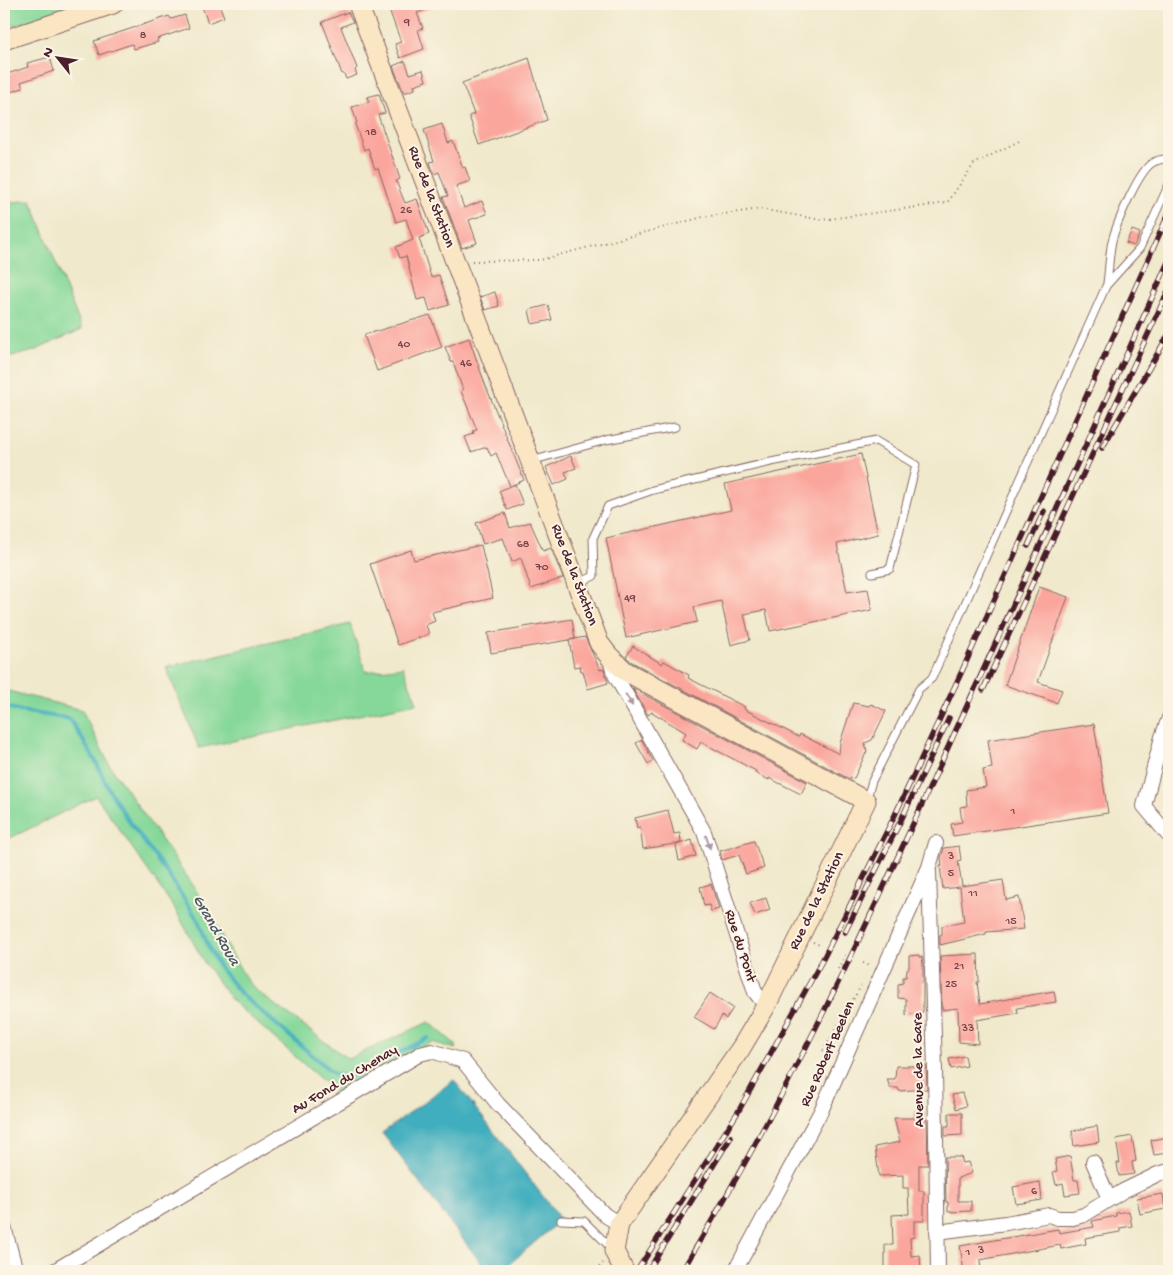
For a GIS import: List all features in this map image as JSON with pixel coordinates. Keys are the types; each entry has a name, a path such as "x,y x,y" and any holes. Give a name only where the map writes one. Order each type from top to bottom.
{"street":[{"path":"4,40 112,4"},
{"name":"Rue de la Station","path":"358,4 600,643 609,656 625,671 866,801 766,1006"},
{"name":"Rue du Pont","path":"609,656 615,675 704,832 755,992 766,1006"},
{"path":"1169,718 1162,736 1144,806 1169,836"},
{"name":"Rue Robert Beelen","path":"735,1271 821,1111 929,867 936,843"},
{"name":"Avenue de la Gare","path":"929,867 936,1070 938,1271"},
{"path":"624,1271 614,1251 619,1224 741,1048 766,1006"},
{"name":"Au Fond du Chenay","path":"54,1271 420,1054 432,1051 463,1060 498,1104 605,1215 619,1224"},
{"path":"1093,1162 1109,1199"},
{"path":"938,1232 1049,1215 1058,1218 1073,1218 1084,1215 1109,1199 1158,1174 1169,1171"},
{"path":"4,1227 16,1271"}],"lane":[{"path":"866,801 872,781 919,689 932,678 1106,286 1112,244 1130,196 1142,174 1151,164 1160,160 1167,159 1169,161"},
{"path":"1106,286 1140,248 1169,184"},
{"path":"531,461 606,440 675,427"},
{"path":"577,584 594,576 592,538 608,506 653,490 771,462 876,441 916,466 890,569 872,573"},
{"path":"561,1220 584,1220 614,1251"}],"path":[{"path":"455,261 540,260 703,217 760,209 822,220 947,203 974,164 1021,140"},
{"path":"812,942 820,945"},
{"path":"838,969 845,956"},
{"path":"863,963 867,965"},
{"path":"823,1051 865,980"}],"green space":[{"path":"4,4 73,4 75,8 15,26 4,18"},
{"path":"31,200 82,329 34,351 4,359 4,203"},
{"path":"350,624 366,672 403,667 417,703 199,748 166,667"},
{"path":"4,690 82,710 110,766 193,885 246,979 259,993 348,1059 429,1022 456,1045 456,1049 432,1042 340,1096 231,1000 204,962 175,909 96,796 4,841"}],"water":[{"path":"454,1080 561,1220 501,1271 487,1271 382,1133"}],"building":[{"path":"201,4 219,4 224,17 208,23"},
{"path":"387,4 439,4 417,13 423,28 418,30 424,49 400,58 395,44 401,42"},
{"path":"348,12 353,22 341,27 357,68 355,70 357,75 346,79 344,74 342,74 322,22"},
{"path":"185,15 189,28 157,39 158,42 134,49 132,44 99,55 94,41 169,16 171,19"},
{"path":"50,57 54,71 21,82 23,88 4,94 4,75 28,67 27,63"},
{"path":"529,58 547,120 479,145 469,116 474,114 462,83"},
{"path":"405,61 410,74 423,70 426,81 414,85 415,89 404,93 393,66"},
{"path":"379,94 385,113 378,115 400,179 396,181 405,203 417,199 429,234 419,238 431,277 439,275 449,305 430,311 426,298 417,300 406,256 400,258 396,247 413,240 406,219 396,222 378,168 375,169 368,148 364,150 355,124 357,123 352,107 369,102 367,97"},
{"path":"442,124 448,143 453,141 470,181 456,186 464,208 482,201 487,214 469,220 477,243 462,248 443,197 448,196 439,172 434,174 430,162 434,161 424,130"},
{"path":"1132,230 1140,233 1134,246 1126,243"},
{"path":"495,292 499,306 485,310 480,297"},
{"path":"548,305 552,320 532,324 529,310"},
{"path":"430,315 442,347 377,371 364,335"},
{"path":"469,338 485,384 524,480 515,484 523,504 507,510 499,491 510,486 496,453 491,456 487,447 471,452 465,437 474,434 473,431 477,430 461,391 463,390 453,362 451,362 445,347"},
{"path":"861,454 878,534 837,544 847,592 868,589 872,610 770,631 766,610 744,614 750,640 731,645 721,601 694,607 697,622 626,638 606,538 731,510 725,484"},
{"path":"571,456 576,468 565,472 568,479 554,485 546,467"},
{"path":"505,513 510,528 530,522 543,551 551,548 563,578 531,589 521,558 512,562 503,538 483,544 476,523"},
{"path":"481,545 493,598 432,612 435,621 426,625 429,634 398,645 370,564 411,550 414,560"},
{"path":"1039,587 1068,597 1038,682 1062,690 1057,703 1005,685"},
{"path":"572,619 575,639 491,653 488,633"},
{"path":"585,637 600,670 604,669 608,683 588,689 580,666 574,667 569,640"},
{"path":"633,646 662,664 664,661 689,675 688,678 745,707 744,709 799,737 800,734 839,754 840,743 853,703 869,706 871,704 886,711 872,740 865,743 867,751 854,778 849,779 632,662 626,657"},
{"path":"632,688 807,782 801,794 755,773 756,771 701,742 697,749 682,740 686,733 652,712 648,715"},
{"path":"1094,724 1108,813 953,836 951,824 962,822 960,807 967,806 966,790 986,787 983,770 992,768 988,740"},
{"path":"642,740 653,761 648,764 636,743"},
{"path":"668,810 674,834 680,833 681,843 643,849 640,827 637,828 635,818"},
{"path":"692,840 696,856 679,861 676,845"},
{"path":"754,841 764,868 746,874 739,855 722,860 720,851"},
{"path":"959,846 961,860 958,861 962,886 1003,880 1006,900 1019,897 1024,929 986,932 986,934 940,945 942,926 964,922 960,887 943,889 940,866 942,866 941,858 944,848"},
{"path":"711,884 719,909 711,911 709,905 704,906 700,887"},
{"path":"766,898 770,910 755,915 750,903"},
{"path":"978,954 979,982 977,982 980,1004 1054,991 1056,1002 1017,1008 1018,1013 977,1020 978,1044 959,1042 958,1008 942,1010 940,956"},
{"path":"919,955 919,957 922,957 923,964 923,1012 906,1015 906,999 898,998 898,984 903,983 903,977 906,977 907,969 909,968 909,956"},
{"path":"710,993 733,1008 726,1019 722,1016 714,1029 694,1017"},
{"path":"965,1056 967,1066 951,1069 949,1059"},
{"path":"896,1066 926,1066 927,1089 899,1091 898,1088 890,1088 887,1079 895,1079"},
{"path":"962,1093 966,1106 956,1109 952,1095"},
{"path":"915,1111 925,1112 924,1118 927,1119 928,1165 919,1165 919,1191 924,1191 924,1221 914,1221 914,1237 910,1238 911,1256 920,1255 921,1271 885,1271 885,1245 893,1245 892,1215 909,1214 908,1188 903,1188 903,1175 879,1176 875,1147 900,1142 894,1118 915,1118"},
{"path":"949,1113 962,1113 962,1135 945,1136 945,1126 949,1126"},
{"path":"1097,1126 1099,1142 1074,1146 1072,1131"},
{"path":"1132,1136 1136,1161 1132,1162 1134,1174 1119,1176 1117,1163 1120,1163 1116,1139"},
{"path":"1169,1137 1167,1153 1154,1155 1151,1140"},
{"path":"1070,1156 1074,1180 1078,1180 1080,1193 1065,1195 1063,1183 1056,1185 1053,1172 1057,1171 1055,1159"},
{"path":"945,1157 961,1157 963,1163 968,1162 972,1173 958,1178 958,1201 971,1201 971,1211 948,1212"},
{"path":"1040,1182 1042,1200 1016,1204 1013,1187"},
{"path":"1163,1194 1165,1209 1140,1214 1137,1198"},
{"path":"1129,1211 1132,1226 1120,1228 1120,1232 1085,1238 1086,1244 1061,1249 1060,1245 980,1260 981,1271 964,1271 960,1246 1058,1229 1059,1233 1094,1227 1092,1221"}],"waterway":[{"name":"Grand Roua","path":"4,706 21,711 70,719 126,817 198,920 209,948 220,968 241,994 334,1074 348,1077 355,1075 428,1038"}],"railway":[{"path":"637,1271 738,1112 823,959 895,815 962,671 1169,213"},
{"path":"682,1271 719,1209 789,1081 853,951 1002,630 1169,260"},
{"path":"983,690 1169,289"},
{"path":"1102,448 1169,334"},
{"path":"1028,546 1044,511"},
{"path":"845,932 949,718"},
{"path":"648,1271 731,1137"}]}
